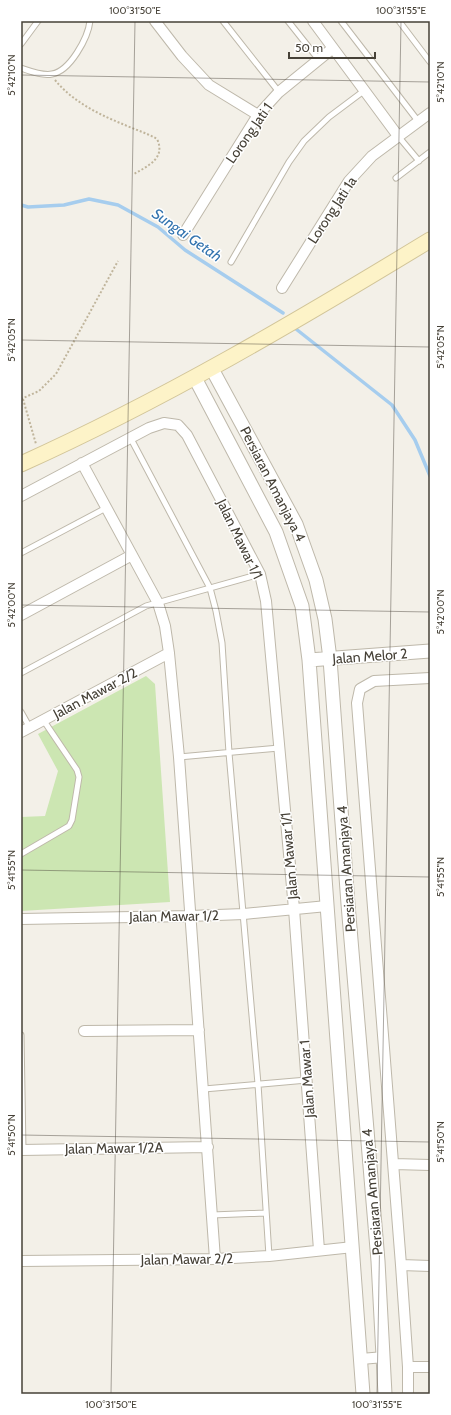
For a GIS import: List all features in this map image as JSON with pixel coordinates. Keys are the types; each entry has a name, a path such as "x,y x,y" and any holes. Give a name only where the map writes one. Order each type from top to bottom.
{"main road":[{"path":"21,464 212,369 306,315 430,240"}],"street":[{"path":"155,21 182,56 209,85 258,115"},
{"path":"313,21 398,136"},
{"name":"Lorong Jati 1","path":"183,235 258,115 279,92 333,48"},
{"name":"Lorong Jati 1a","path":"282,288 349,181 372,156 430,113"},
{"name":"Persiaran Amanjaya 4","path":"212,369 296,524 316,580 325,619 330,658 349,912 378,1261 385,1394"},
{"name":"Persiaran Amanjaya 4","path":"195,378 276,532 302,606 309,660 363,1394"},
{"name":"Jalan Mawar 1/1","path":"21,496 130,438 164,423 178,425 187,435 260,574 266,602 294,909"},
{"path":"82,463 158,603 169,653 179,757 215,1259"},
{"path":"21,615 132,555"},
{"name":"Jalan Melor 2","path":"309,660 430,651"},
{"name":"Jalan Mawar 2/2","path":"26,730 169,653"},
{"path":"408,1394 408,1367 394,1164 357,703 360,689 374,681 430,678"},
{"name":"Jalan Mawar 1/2","path":"21,919 244,914 327,906"},
{"name":"Jalan Mawar 1","path":"294,909 319,1250"},
{"path":"84,1031 199,1030"},
{"name":"Jalan Mawar 1/2A","path":"22,1150 208,1147"},
{"path":"394,1164 430,1165"},
{"name":"Jalan Mawar 2/2","path":"21,1261 215,1259 269,1256 353,1246"},
{"path":"401,1266 430,1266"},
{"path":"361,1359 384,1357"},
{"path":"408,1367 430,1367"}],"lane":[{"path":"21,44 38,21"},
{"path":"21,68 50,75 58,72 77,54 86,39 90,21"},
{"path":"223,21 279,92"},
{"path":"288,21 319,60"},
{"path":"341,21 418,121"},
{"path":"399,21 430,62"},
{"path":"231,262 289,162 304,141 329,117 364,90"},
{"path":"398,136 418,161"},
{"path":"396,178 430,152"},
{"path":"130,438 210,588 222,642 229,753 258,1084 265,1213 269,1256"},
{"path":"21,553 106,508"},
{"path":"21,673 146,606 260,574"},
{"path":"21,712 26,730"},
{"path":"21,854 70,826 79,782 77,770 44,720"},
{"path":"179,757 279,748"},
{"path":"21,1035 22,1150"},
{"path":"204,1089 307,1080"},
{"path":"212,1215 265,1213"}],"path":[{"path":"50,75 68,94 80,103 157,139 159,144 158,157 154,163 134,174"},
{"path":"39,456 22,399 39,391 56,374 118,260"}],"green space":[{"path":"146,676 155,684 170,902 21,911 21,817 45,816 58,771 38,734"}],"waterway":[{"name":"Sungai Getah","path":"21,205 28,207 64,205 89,199 118,205 158,227 185,250 283,313"},
{"path":"296,329 392,405 415,440 430,476"}]}
